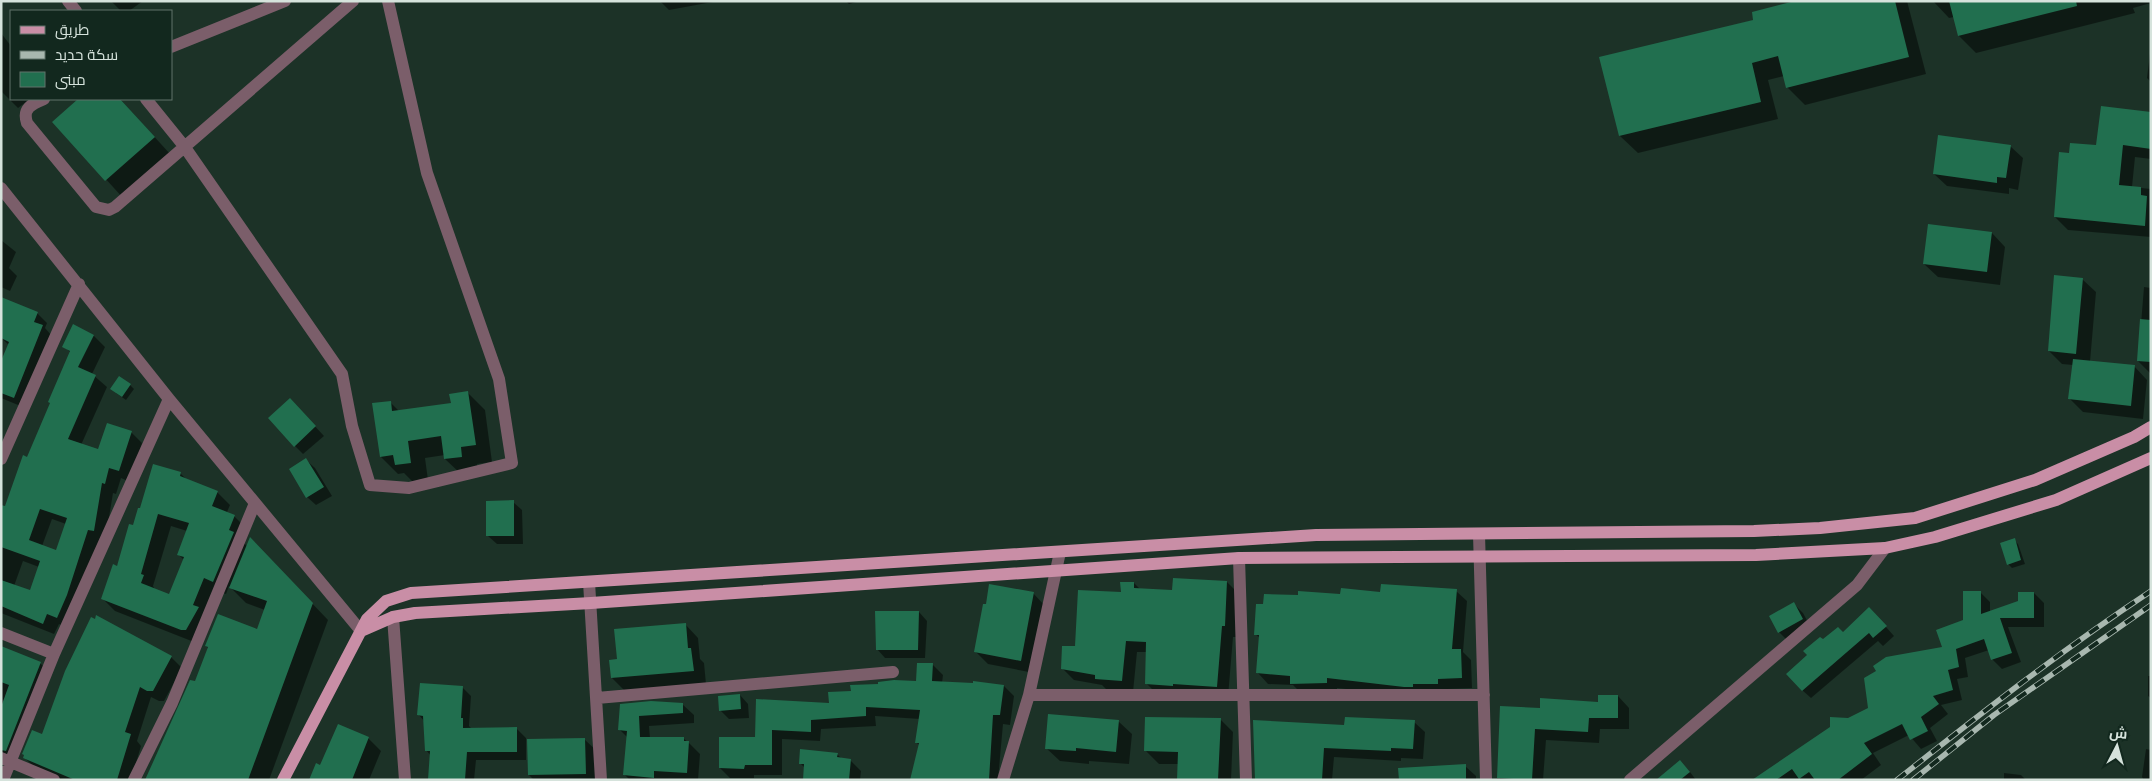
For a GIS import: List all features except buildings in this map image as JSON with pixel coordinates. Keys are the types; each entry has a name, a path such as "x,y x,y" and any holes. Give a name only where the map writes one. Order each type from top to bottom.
{"main road":[{"path":"283,780 367,619 375,609 398,596 1316,535 1754,531 1820,528 1915,518 2034,480 2134,437 2151,427"},
{"path":"361,631 393,617 415,612 591,603 1239,558 1756,555 1885,548 1935,537 2056,500 2151,458"}],"street":[{"path":"172,47 285,1"},
{"path":"41,100 31,104 26,109 25,117 27,123 96,207 102,210 115,207 353,1"},
{"path":"147,100 184,146 342,374 352,426 370,485 409,488 512,463 499,380 427,173 388,1"},
{"path":"1,188 169,399 361,631"},
{"path":"1,460 78,284"},
{"path":"3,780 6,760 169,399"},
{"path":"134,780 172,703 255,503"},
{"path":"1479,534 1486,780"},
{"path":"1630,780 1857,585 1885,548"},
{"path":"1003,780 1029,695 1060,552"},
{"path":"1239,558 1246,780"},
{"path":"590,582 601,780"},
{"path":"393,617 405,780"},
{"path":"1,633 54,654"},
{"path":"597,698 893,672"},
{"path":"1029,695 1484,695"},
{"path":"6,760 54,780"}],"railway":[{"path":"1897,780 2054,659 2151,591"},
{"path":"1913,780 1994,715 2151,605"}]}
